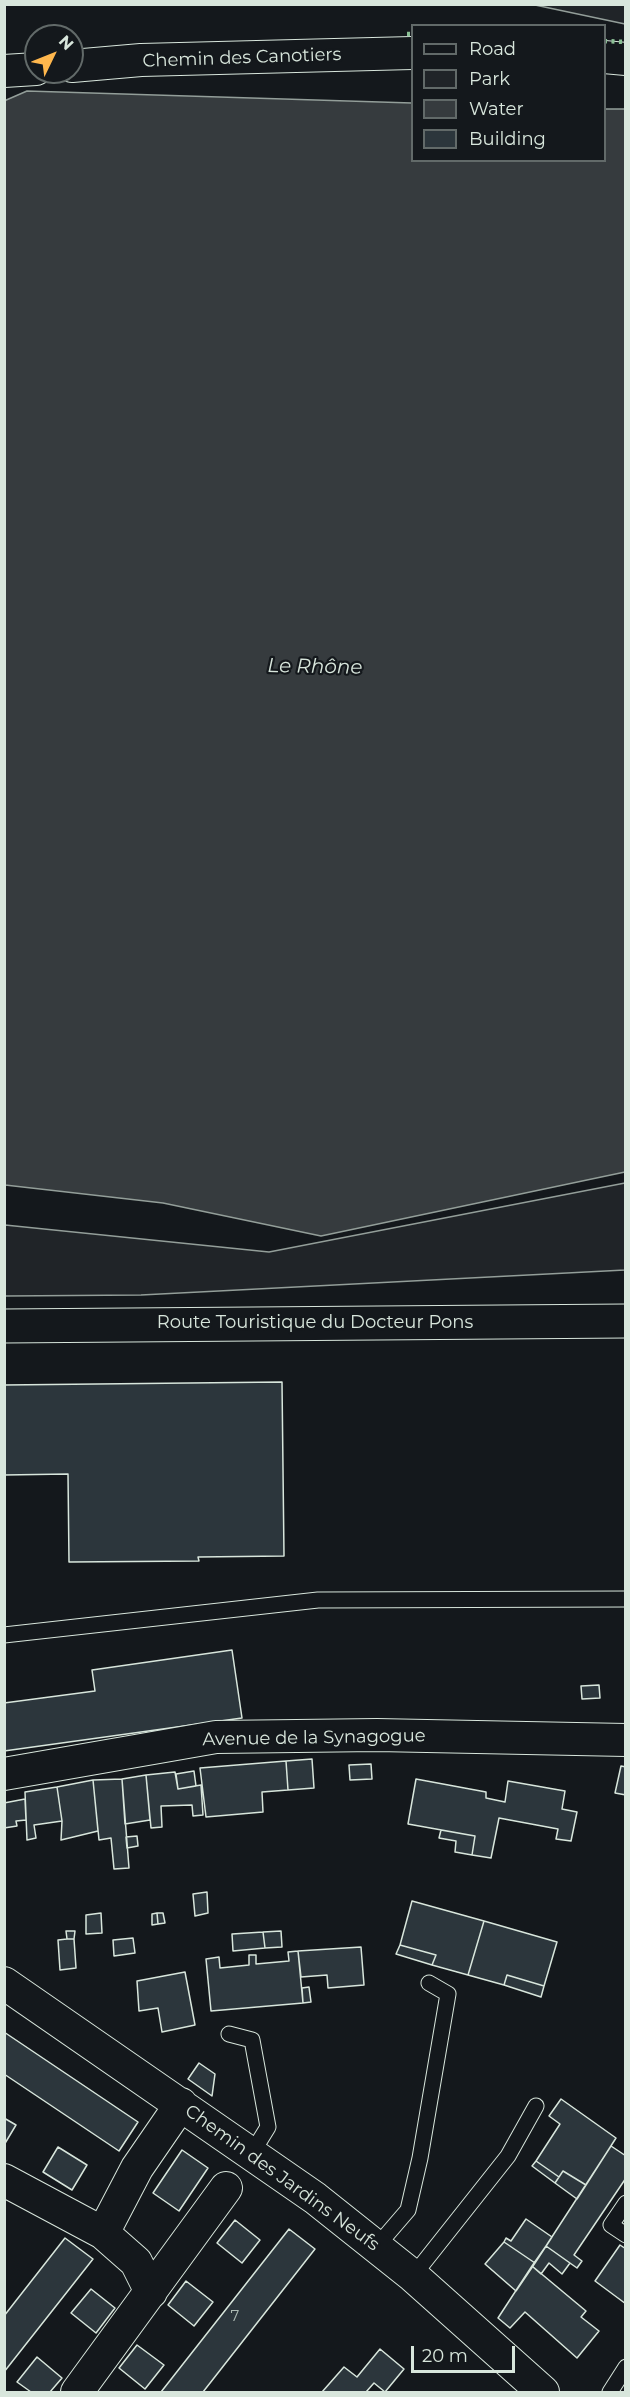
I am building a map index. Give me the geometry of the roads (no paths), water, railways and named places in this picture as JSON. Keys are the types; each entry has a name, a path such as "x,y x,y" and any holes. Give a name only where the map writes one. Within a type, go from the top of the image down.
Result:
{"highway":[{"name":"Route Touristique du Docteur Pons","path":"4,1326 626,1321"}],"street":[{"name":"Chemin des Canotiers","path":"84,65 141,60 411,53"},
{"path":"606,57 626,58"},
{"path":"4,72 24,70"},
{"name":"Avenue de la Synagogue","path":"4,1774 216,1737 377,1735 626,1740"},
{"name":"Chemin des Jardins Neufs","path":"4,1983 252,2153 377,2246 413,2276 533,2389"},
{"path":"103,2233 137,2168 181,2104"},
{"path":"4,2180 103,2233 136,2262 151,2292"},
{"path":"77,2392 226,2188"}],"lane":[{"path":"4,1635 318,1600 626,1599"},
{"path":"377,2246 408,2210 420,2158 448,1994 429,1983"},
{"path":"229,2034 252,2040 268,2127 252,2153"},
{"path":"413,2276 508,2156 536,2106"},
{"path":"626,2203 611,2225 626,2235"},
{"path":"609,2392 626,2367"}],"water":[{"name":"Le Rhône","path":"27,91 411,103 411,162 606,162 606,109 625,109 625,1172 321,1236 163,1203 5,1185 4,101"}]}
